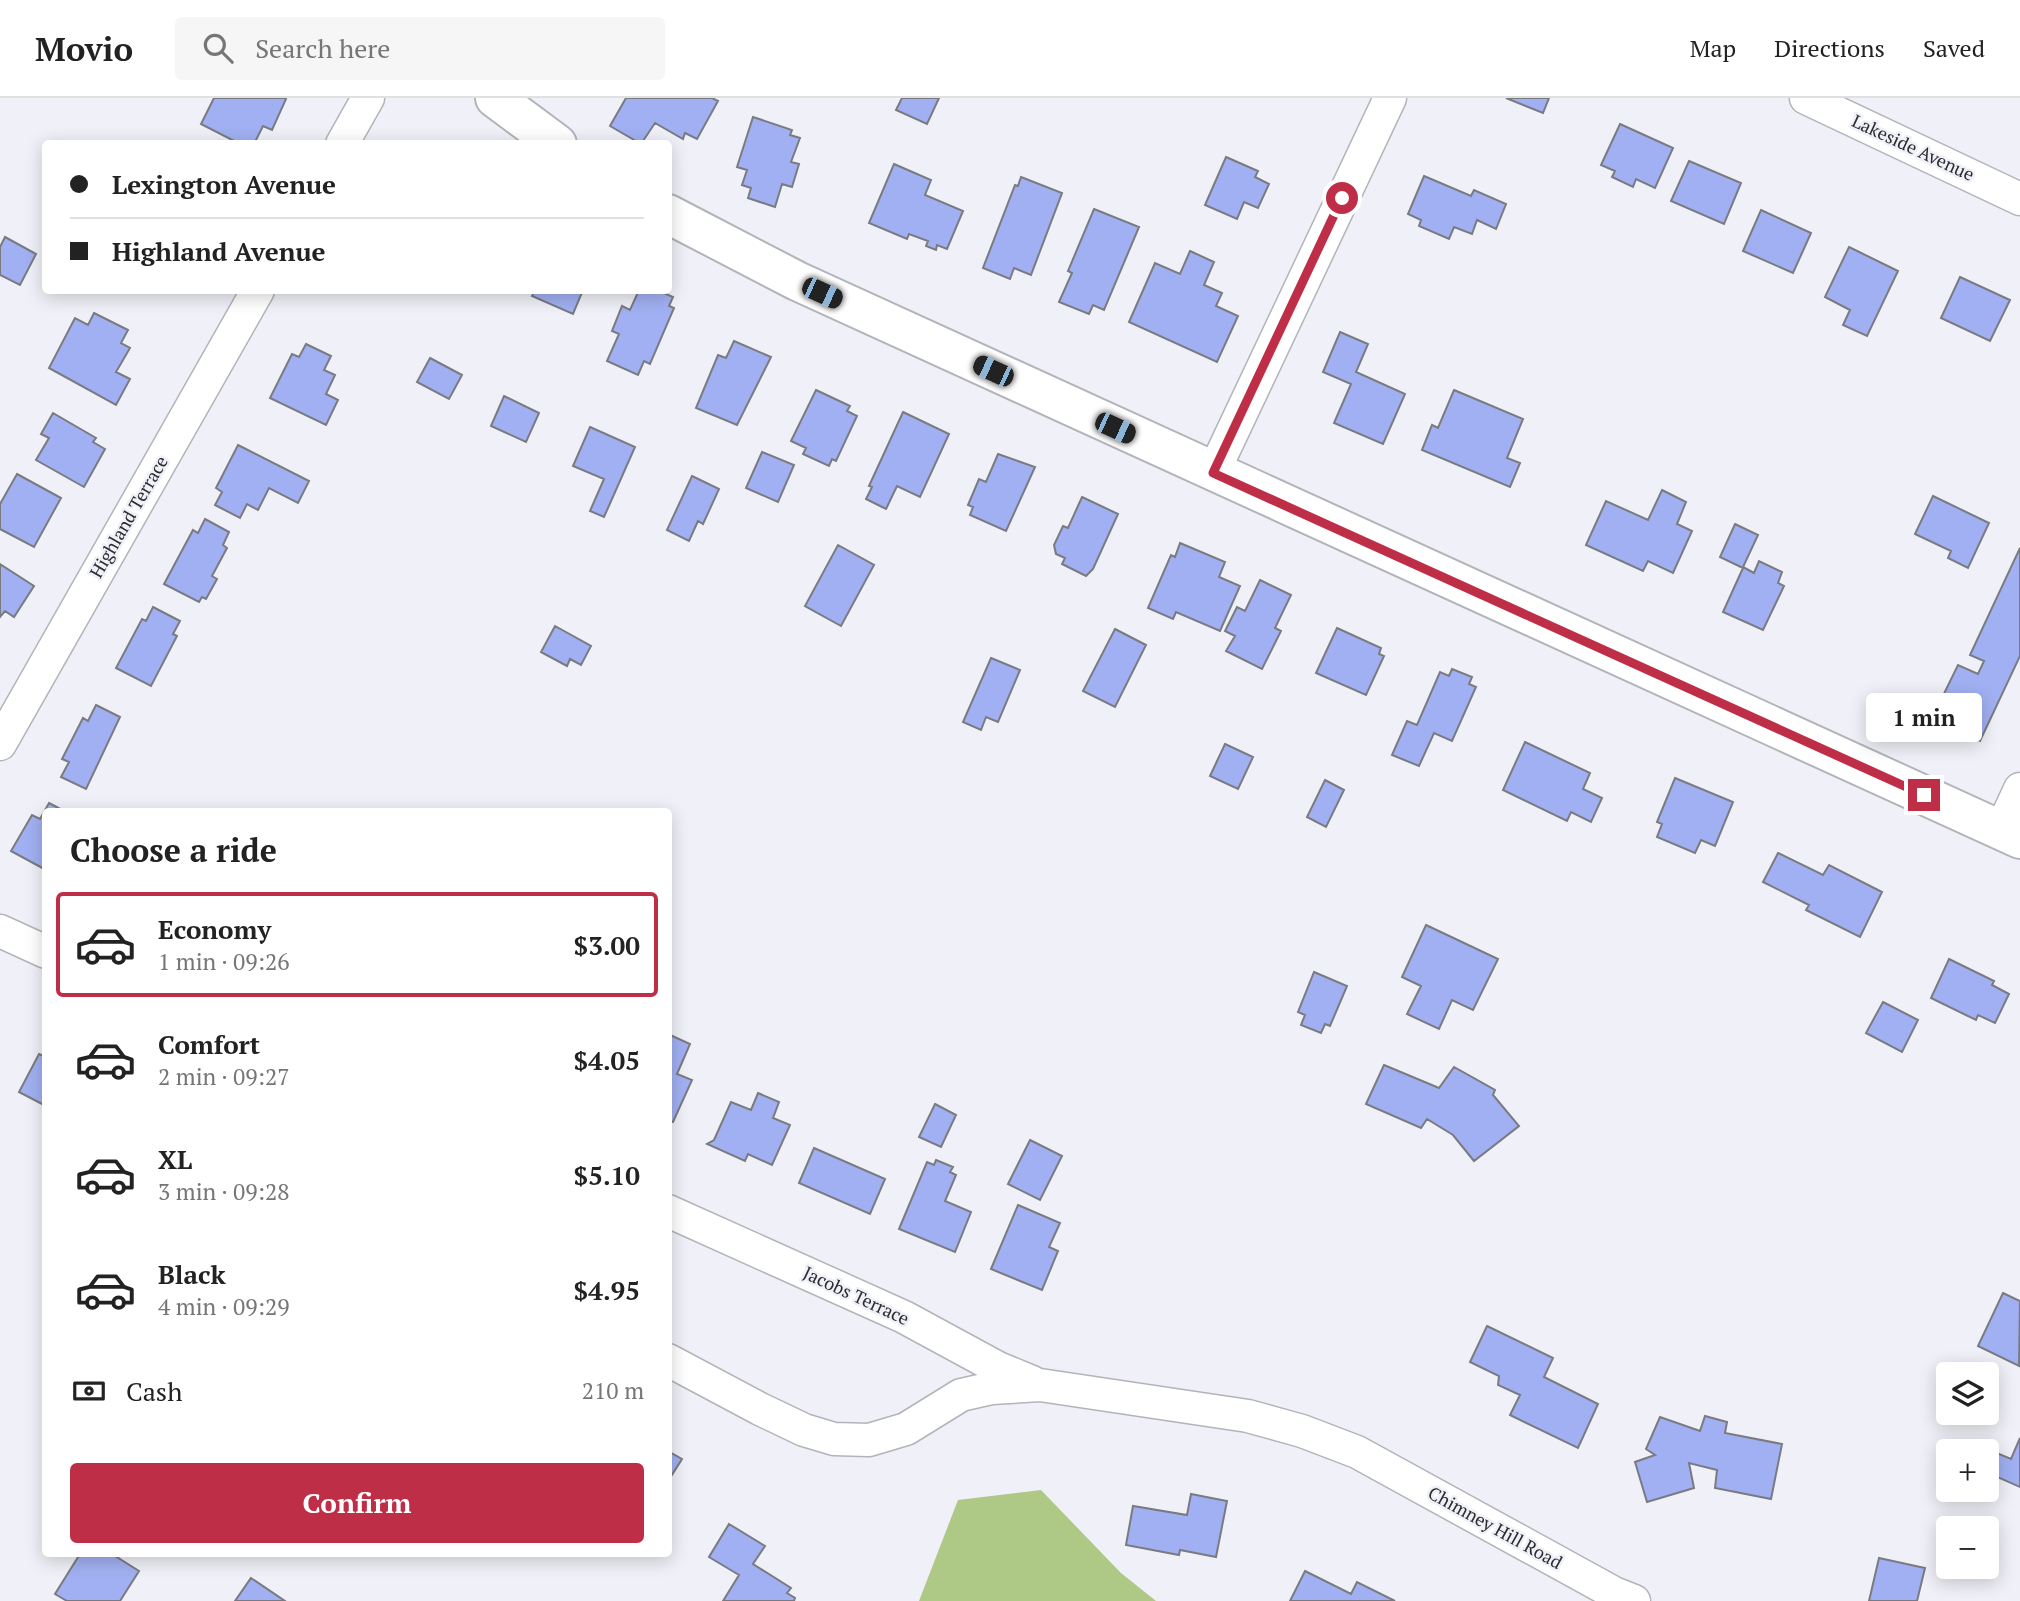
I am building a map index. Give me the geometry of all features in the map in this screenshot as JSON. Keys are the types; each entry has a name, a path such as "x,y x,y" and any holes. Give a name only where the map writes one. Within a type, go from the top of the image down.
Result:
{"street":[{"path":"344,140 368,98"},
{"path":"495,98 552,140"},
{"path":"1213,473 1390,98"},
{"name":"Lakeside Avenue","path":"1806,98 2020,199"},
{"path":"672,216 797,281 1213,473 2010,834 2020,789"},
{"name":"Highland Terrace","path":"0,744 256,294"},
{"path":"0,931 42,950"},
{"name":"Jacobs Terrace","path":"672,1213 904,1317 998,1368 1040,1385"},
{"name":"Jacobs Terrace","path":"672,1362 804,1430 834,1439 869,1440 906,1429 961,1395 992,1388 1040,1385 1248,1416 1303,1431 1357,1452"},
{"name":"Chimney Hill Road","path":"1357,1452 1634,1601"}],"green space":[{"path":"1041,1490 1121,1573 1156,1601 919,1601 958,1500"}],"building":[{"path":"214,98 286,99 272,130 263,126 256,140 232,140 201,124"},
{"path":"626,98 712,98 718,101 697,139 685,133 683,139 655,123 644,140 634,140 610,126"},
{"path":"902,98 939,98 927,124 896,110"},
{"path":"1506,98 1549,98 1543,113"},
{"path":"753,117 792,130 790,135 800,138 791,162 799,164 792,187 782,184 775,207 748,198 751,188 742,185 747,170 737,167"},
{"path":"1620,124 1673,148 1655,188 1636,179 1633,187 1612,177 1615,171 1601,165"},
{"path":"1226,157 1258,171 1255,177 1269,184 1258,208 1244,202 1237,219 1205,205"},
{"path":"1689,161 1741,183 1724,224 1671,201"},
{"path":"894,164 931,180 925,195 963,211 947,249 937,245 936,250 926,246 928,241 909,234 907,239 869,223"},
{"path":"1424,176 1471,196 1474,190 1506,204 1496,229 1477,220 1472,234 1454,227 1449,239 1419,226 1421,220 1408,214"},
{"path":"1021,177 1062,193 1031,275 1014,268 1010,279 983,268 1015,185 1018,186"},
{"path":"1094,209 1139,227 1104,310 1093,305 1089,314 1059,302 1072,273 1068,271"},
{"path":"1761,210 1811,233 1793,273 1743,251"},
{"path":"5,237 36,254 20,285 0,275 0,247"},
{"path":"1849,247 1898,271 1867,336 1843,325 1850,310 1825,297"},
{"path":"1190,251 1214,262 1204,285 1222,293 1216,306 1238,316 1217,362 1129,322 1155,263 1180,274"},
{"path":"1960,277 2010,300 1990,341 1941,318"},
{"path":"533,294 581,294 573,314 532,296"},
{"path":"637,294 666,294 673,297 669,306 674,308 650,364 644,361 638,375 607,361 619,334 612,331 622,306 630,310"},
{"path":"94,313 128,330 121,343 130,348 116,372 130,379 116,405 49,368 75,318 88,325"},
{"path":"1340,332 1368,344 1356,372 1405,394 1383,444 1334,423 1351,384 1323,372"},
{"path":"734,341 771,357 737,425 696,408 718,355 726,358"},
{"path":"306,344 331,356 324,370 335,375 326,394 338,400 326,425 270,398 292,354 299,357"},
{"path":"430,358 462,375 449,399 417,382"},
{"path":"816,390 850,406 847,411 857,416 836,461 832,459 829,466 803,454 806,448 791,441"},
{"path":"1454,390 1523,419 1507,458 1520,463 1510,487 1422,450 1432,425 1438,428"},
{"path":"504,396 539,413 526,442 491,426"},
{"path":"903,412 949,434 920,497 897,486 886,509 866,499 872,487 869,486"},
{"path":"53,413 96,438 93,442 105,449 84,487 36,460 49,438 41,434"},
{"path":"590,427 635,447 604,517 590,511 604,479 573,466"},
{"path":"238,445 309,481 298,503 269,488 258,510 247,504 240,518 215,505 222,492 216,488"},
{"path":"762,452 794,465 778,502 746,488"},
{"path":"998,454 1035,467 1006,531 970,515 973,507 968,505 979,479 986,482"},
{"path":"17,474 61,498 34,547 0,529 0,504"},
{"path":"692,476 719,489 703,524 698,521 689,541 667,530"},
{"path":"1662,490 1686,502 1677,524 1692,531 1673,573 1648,561 1643,571 1586,545 1606,501 1648,520"},
{"path":"1933,496 1989,523 1968,568 1948,558 1951,551 1915,534"},
{"path":"1082,497 1118,514 1093,569 1086,576 1062,564 1065,558 1056,554 1054,545 1063,526 1068,528"},
{"path":"205,519 229,532 223,545 227,548 212,576 217,579 206,599 202,597 199,602 164,584 193,530 198,533"},
{"path":"1735,524 1758,535 1743,567 1754,573 1759,561 1782,572 1778,583 1784,586 1763,630 1723,612 1743,568 1720,557"},
{"path":"1180,543 1225,562 1219,577 1240,586 1220,631 1176,612 1173,619 1148,608 1171,555 1175,557"},
{"path":"838,545 874,565 841,626 805,606"},
{"path":"2020,548 2020,656 1980,741 1939,721 1943,713 1936,710 1958,665 1978,674 1984,661 1970,655"},
{"path":"0,564 34,586 14,617 5,611 0,617"},
{"path":"1260,580 1291,595 1275,628 1281,631 1262,669 1226,651 1235,636 1225,631 1237,607 1245,611"},
{"path":"153,607 180,621 173,634 177,636 151,686 116,668 142,619 146,621"},
{"path":"555,626 591,646 581,665 570,659 567,666 541,652"},
{"path":"1337,628 1381,648 1379,654 1384,656 1366,695 1316,673"},
{"path":"1115,629 1146,645 1115,707 1083,691"},
{"path":"991,658 1020,670 998,722 986,717 981,730 963,722"},
{"path":"1452,669 1472,677 1469,684 1476,687 1452,741 1434,733 1419,766 1392,755 1407,721 1417,725 1440,672 1449,676"},
{"path":"96,705 120,717 86,789 61,777 69,762 62,759 83,718 88,721"},
{"path":"1525,742 1590,773 1583,789 1602,798 1591,822 1571,812 1567,821 1503,790"},
{"path":"1225,744 1253,757 1238,789 1210,776"},
{"path":"1675,778 1733,802 1715,846 1701,840 1695,853 1657,837 1662,824 1657,822"},
{"path":"1325,780 1344,790 1326,827 1307,817"},
{"path":"49,803 58,808 46,808"},
{"path":"32,815 40,819 42,815 42,868 11,851"},
{"path":"1778,853 1823,875 1829,865 1882,892 1860,937 1806,910 1809,905 1763,882"},
{"path":"1426,925 1498,959 1473,1010 1452,1000 1439,1029 1407,1014 1421,986 1402,977"},
{"path":"1949,959 1994,981 1992,985 2009,994 1995,1023 1978,1015 1976,1020 1931,998"},
{"path":"1314,972 1347,986 1330,1026 1325,1024 1321,1033 1301,1025 1305,1015 1298,1012"},
{"path":"1883,1002 1918,1020 1902,1052 1866,1033"},
{"path":"672,1036 690,1044 677,1074 692,1080 673,1122"},
{"path":"39,1054 42,1055 42,1104 19,1092"},
{"path":"1384,1065 1439,1088 1454,1067 1495,1090 1493,1095 1519,1126 1474,1161 1453,1135 1427,1119 1421,1128 1366,1104"},
{"path":"758,1093 779,1102 773,1118 790,1125 772,1165 748,1154 745,1161 707,1144 714,1140 731,1102 751,1110"},
{"path":"935,1104 956,1115 941,1147 919,1137"},
{"path":"1030,1140 1062,1156 1040,1200 1008,1184"},
{"path":"814,1148 885,1179 870,1214 799,1183"},
{"path":"936,1160 953,1167 950,1172 956,1175 945,1201 971,1212 955,1252 899,1229 927,1162 934,1165"},
{"path":"1018,1205 1060,1223 1049,1247 1058,1251 1042,1290 991,1269"},
{"path":"2003,1293 2020,1301 2019,1366 1978,1346"},
{"path":"1487,1326 1553,1358 1544,1377 1598,1404 1578,1448 1510,1415 1520,1395 1498,1385 1499,1376 1470,1362"},
{"path":"1705,1416 1727,1422 1725,1433 1782,1444 1771,1499 1715,1488 1717,1470 1689,1463 1694,1488 1647,1502 1635,1462 1655,1455 1646,1449 1660,1417 1700,1431"},
{"path":"2020,1438 2020,1487 1999,1478 1999,1454 2011,1459"},
{"path":"672,1453 682,1459 672,1475"},
{"path":"1191,1494 1227,1501 1216,1557 1180,1550 1179,1555 1126,1545 1133,1506 1187,1515"},
{"path":"729,1524 765,1546 753,1564 791,1588 787,1593 795,1598 794,1601 723,1601 739,1575 709,1557"},
{"path":"78,1557 117,1557 139,1571 120,1601 67,1601 55,1594"},
{"path":"1879,1558 1925,1568 1917,1601 1869,1601"},
{"path":"1305,1571 1351,1594 1357,1582 1395,1601 1290,1601"},
{"path":"251,1578 285,1601 235,1601"}],"route":[{"path":"1342,198 1213,473 1924,795"}]}
